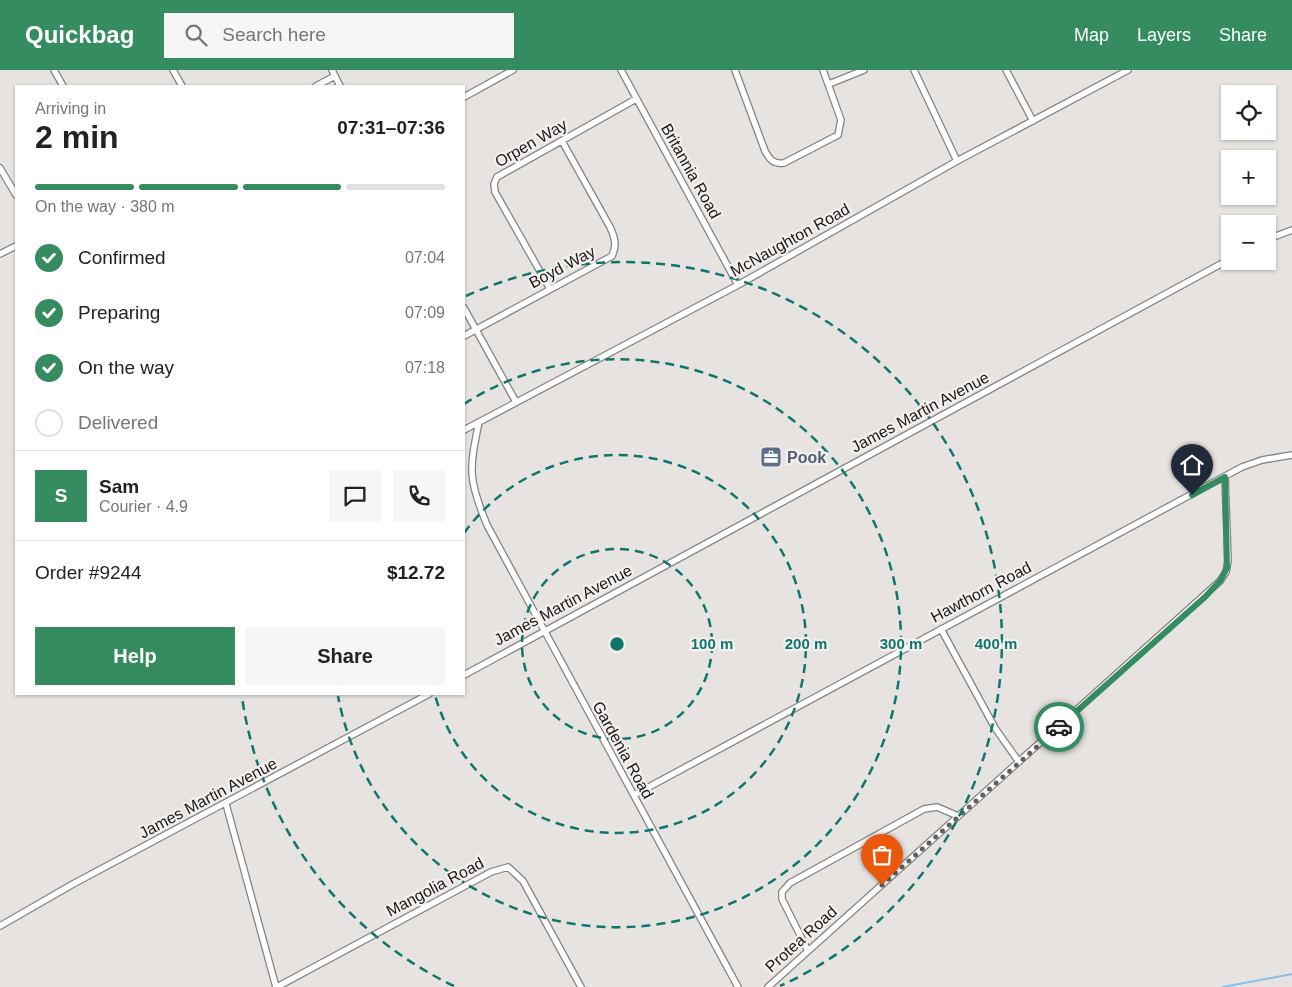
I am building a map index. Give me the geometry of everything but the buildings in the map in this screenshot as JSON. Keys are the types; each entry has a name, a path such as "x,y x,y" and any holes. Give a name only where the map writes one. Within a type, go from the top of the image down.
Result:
{"street":[{"path":"54,70 62,85"},
{"path":"173,70 181,85"},
{"path":"465,96 513,70"},
{"name":"Britannia Road","path":"621,70 738,285"},
{"path":"735,70 765,151 770,160 777,164 784,163 838,135 841,120 823,70"},
{"path":"829,84 864,70"},
{"path":"914,70 958,161"},
{"path":"1006,70 1033,120"},
{"name":"McNaughton Road","path":"465,429 738,285 958,161 1128,70"},
{"path":"317,85 333,73 339,85"},
{"name":"Orpen Way","path":"550,289 495,192 494,184 497,177 636,99"},
{"name":"Boyd Way","path":"465,336 612,256 615,248 615,239 610,227 562,141"},
{"path":"0,168 15,193"},
{"path":"1276,236 1292,230"},
{"path":"0,254 15,246"},
{"name":"James Martin Avenue","path":"465,674 1221,264"},
{"path":"465,310 516,402"},
{"name":"Gardenia Road","path":"479,422 472,454 471,479 474,494 487,525 738,987"},
{"name":"Hawthorn Road","path":"634,795 1252,462 1292,455"},
{"name":"Protea Road","path":"768,987 1220,581 1226,572 1228,561 1225,477"},
{"path":"942,629 995,728 1018,762"},
{"name":"James Martin Avenue","path":"0,926 73,884 427,695"},
{"path":"226,804 276,987"},
{"path":"808,951 784,905 782,892 790,883 924,809 937,807 958,816"},
{"name":"Mangolia Road","path":"276,987 503,868 513,870 523,881 580,985"},
{"path":"572,987 580,985"}],"waterway":[{"path":"1223,987 1292,974"}],"way so far":[{"path":"882,885 1059,727"}],"place":[{"name":"Pook","path":"771,457"}],"route":[{"path":"1059,727 1205,597 1226,572 1228,552 1225,477 1192,495"}]}
